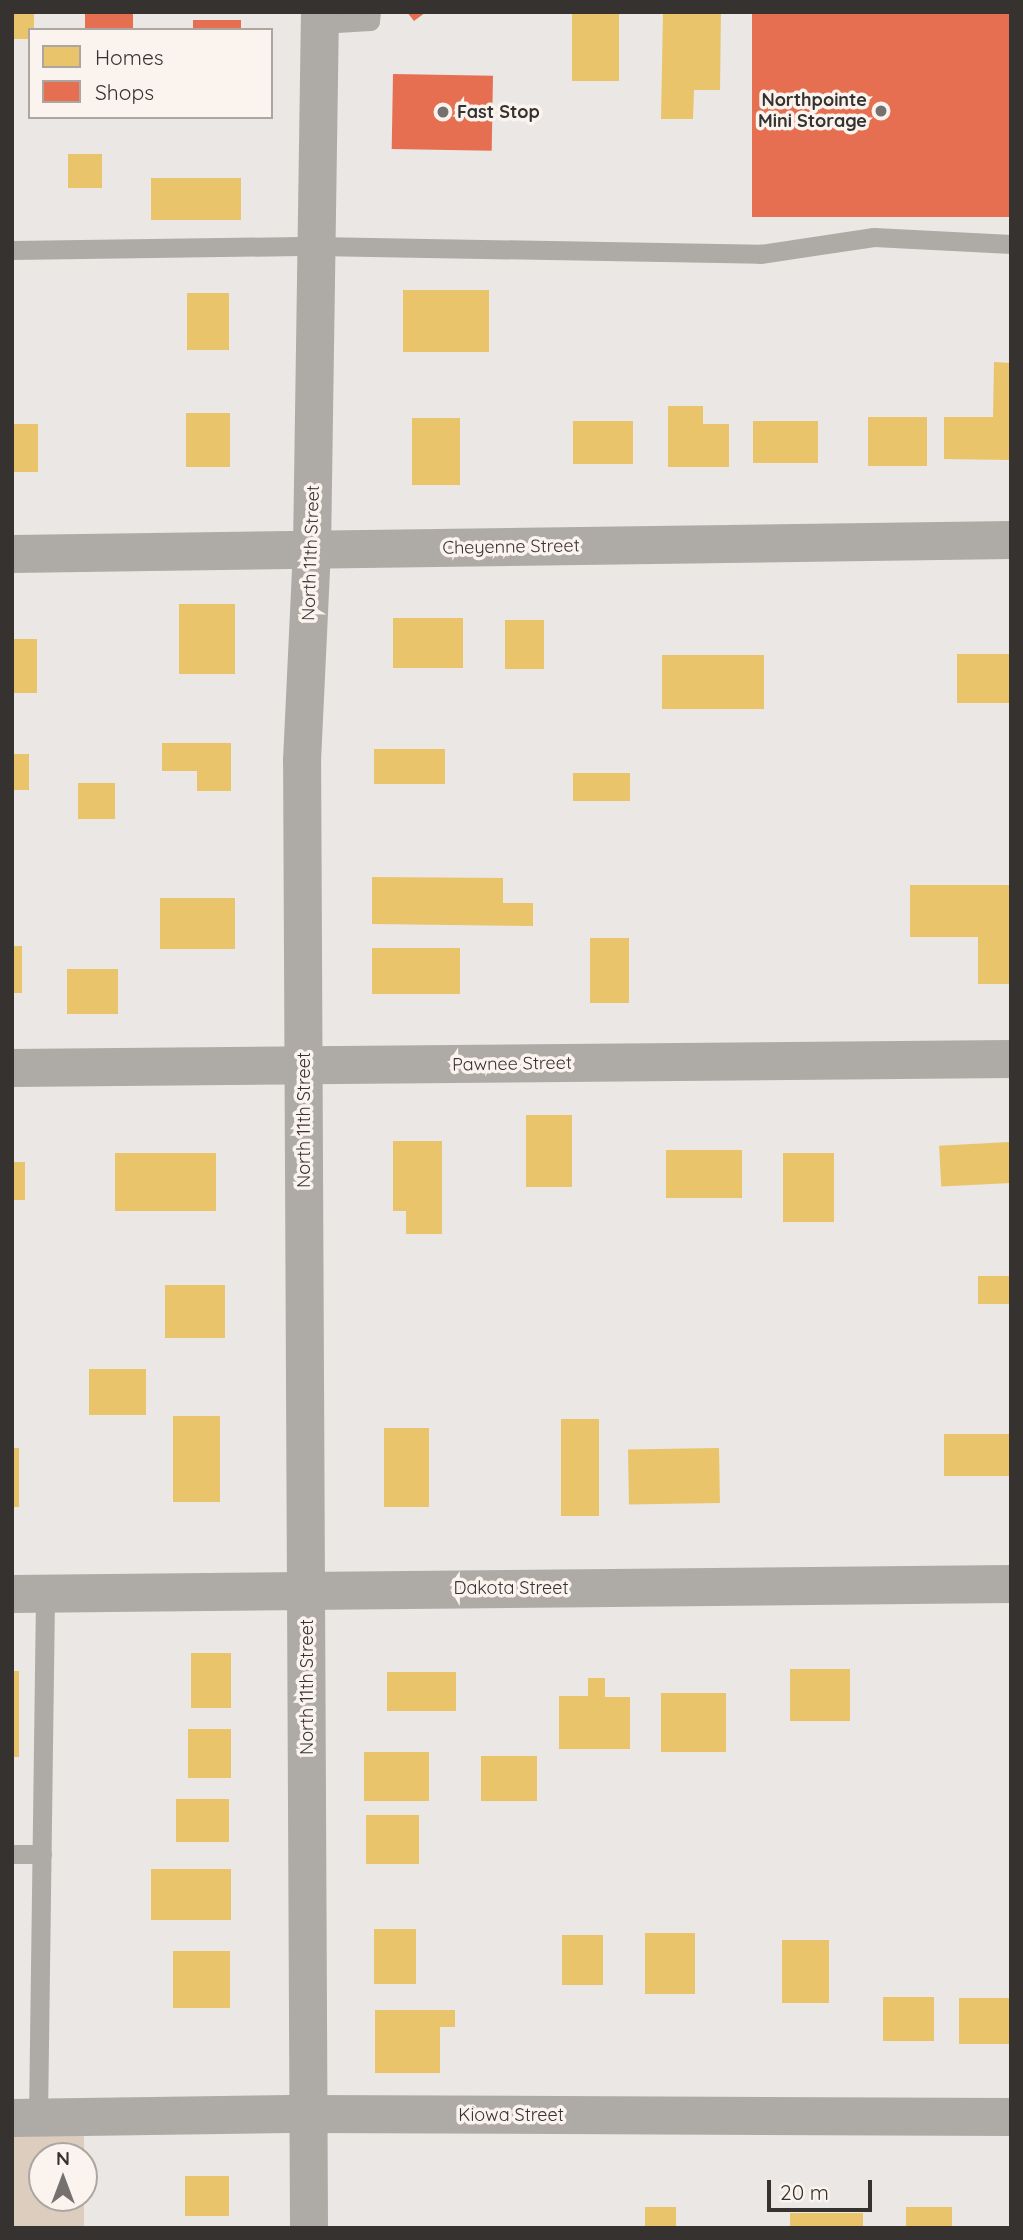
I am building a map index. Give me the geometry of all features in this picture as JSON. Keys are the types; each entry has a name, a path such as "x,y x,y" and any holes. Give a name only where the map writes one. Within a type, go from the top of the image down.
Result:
{"street":[{"name":"North 11th Street","path":"309,2228 302,761 312,550 320,18"},
{"name":"Cheyenne Street","path":"12,555 1011,540"},
{"name":"Pawnee Street","path":"12,1068 1011,1059"},
{"name":"Dakota Street","path":"29,1594 1011,1584"},
{"name":"Kiowa Street","path":"25,2118 308,2114 1011,2117"}],"lane":[{"path":"320,18 370,21 371,12"},
{"path":"12,250 317,246 760,254 874,237 1011,244"},
{"path":"25,2118 42,1854 29,1594"},
{"path":"12,1854 42,1854"}],"shaded area":[{"path":"12,2118 84,2118 84,2142 28,2142 28,2212 84,2212 84,2228 12,2228"}],"building: Homes":[{"path":"12,12 34,12 34,28 28,28 28,39 12,39"},
{"path":"572,12 619,12 619,81 572,81"},
{"path":"663,12 721,12 720,90 694,90 693,119 661,119"},
{"path":"68,154 102,154 102,188 68,188"},
{"path":"151,178 241,178 241,220 151,220"},
{"path":"403,290 489,290 489,352 403,352"},
{"path":"187,293 229,293 229,350 187,350"},
{"path":"994,362 1011,363 1011,460 944,459 944,417 993,417"},
{"path":"668,406 703,406 703,424 729,424 729,467 668,467"},
{"path":"186,413 230,413 230,467 186,467"},
{"path":"868,417 927,417 927,466 868,466"},
{"path":"412,418 460,418 460,485 412,485"},
{"path":"573,421 633,421 633,464 573,464"},
{"path":"753,421 818,421 818,463 753,463"},
{"path":"12,424 38,424 38,472 12,472"},
{"path":"179,604 235,604 235,674 179,674"},
{"path":"393,618 463,618 463,668 393,668"},
{"path":"505,620 544,620 544,669 505,669"},
{"path":"12,639 37,639 37,693 12,693"},
{"path":"957,654 1011,654 1011,703 957,703"},
{"path":"662,655 764,655 764,709 662,709"},
{"path":"162,743 231,743 231,791 197,791 197,771 162,771"},
{"path":"374,749 445,749 445,784 374,784"},
{"path":"12,754 29,754 29,790 12,790"},
{"path":"573,773 630,773 630,801 573,801"},
{"path":"78,783 115,783 115,819 78,819"},
{"path":"372,877 503,878 503,903 533,903 533,926 372,924"},
{"path":"910,885 1011,885 1011,984 978,984 978,937 910,937"},
{"path":"160,898 235,898 235,949 160,949"},
{"path":"590,938 629,938 629,1003 590,1003"},
{"path":"12,946 22,946 22,993 12,993"},
{"path":"372,948 460,948 460,994 372,994"},
{"path":"67,969 118,969 118,1014 67,1014"},
{"path":"526,1115 572,1115 572,1187 526,1187"},
{"path":"393,1141 442,1141 442,1234 406,1234 406,1211 393,1211"},
{"path":"1009,1142 1011,1183 941,1187 939,1146"},
{"path":"666,1150 742,1150 742,1198 666,1198"},
{"path":"115,1153 216,1153 216,1211 115,1211"},
{"path":"783,1153 834,1153 834,1222 783,1222"},
{"path":"12,1162 25,1162 25,1200 12,1200"},
{"path":"978,1276 1011,1276 1011,1304 978,1304"},
{"path":"165,1285 225,1285 225,1338 165,1338"},
{"path":"89,1369 146,1369 146,1415 89,1415"},
{"path":"173,1416 220,1416 220,1502 173,1502"},
{"path":"561,1419 599,1419 599,1516 561,1516"},
{"path":"384,1428 429,1428 429,1507 384,1507"},
{"path":"944,1434 1011,1434 1011,1476 944,1476"},
{"path":"12,1448 19,1448 19,1507 12,1507"},
{"path":"719,1448 720,1503 629,1505 628,1450"},
{"path":"191,1653 231,1653 231,1708 191,1708"},
{"path":"790,1669 850,1669 850,1721 790,1721"},
{"path":"12,1671 19,1671 19,1757 12,1757"},
{"path":"387,1672 456,1672 456,1711 387,1711"},
{"path":"588,1678 605,1678 605,1697 630,1697 630,1749 559,1749 559,1696 588,1696"},
{"path":"661,1693 726,1693 726,1752 661,1752"},
{"path":"188,1729 231,1729 231,1778 188,1778"},
{"path":"364,1752 429,1752 429,1801 364,1801"},
{"path":"481,1756 537,1756 537,1801 481,1801"},
{"path":"176,1799 229,1799 229,1842 176,1842"},
{"path":"366,1815 419,1815 419,1864 366,1864"},
{"path":"151,1869 231,1869 231,1920 151,1920"},
{"path":"374,1929 416,1929 416,1984 374,1984"},
{"path":"645,1933 695,1933 695,1994 645,1994"},
{"path":"562,1935 603,1935 603,1985 562,1985"},
{"path":"782,1940 829,1940 829,2003 782,2003"},
{"path":"173,1951 230,1951 230,2008 173,2008"},
{"path":"883,1997 934,1997 934,2041 883,2041"},
{"path":"959,1998 1011,1998 1011,2044 959,2044"},
{"path":"375,2010 455,2010 455,2027 440,2027 440,2073 375,2073"},
{"path":"185,2176 229,2176 229,2216 185,2216"},
{"path":"645,2207 676,2207 676,2228 645,2228"},
{"path":"906,2207 952,2207 952,2228 906,2228"},
{"path":"790,2213 863,2213 863,2228 790,2228"}],"building: Shops":[{"path":"85,12 133,12 133,28 85,28"},
{"path":"407,12 426,12 414,21"},
{"name":"Northpointe Mini Storage","path":"752,12 1011,12 1011,217 752,217"},
{"path":"193,20 241,20 241,28 193,28"},
{"name":"Fast Stop","path":"393,74 493,76 492,151 392,149"}],"place":[{"name":"Northpointe Mini Storage","path":"881,111"},
{"name":"Fast Stop","path":"443,112"}]}
